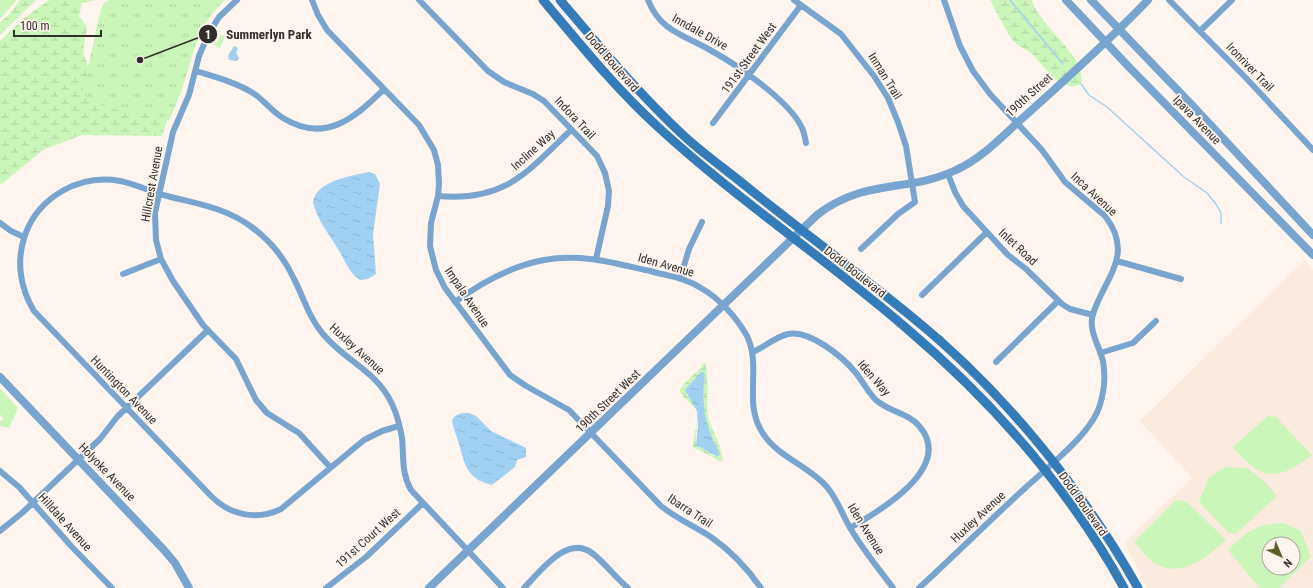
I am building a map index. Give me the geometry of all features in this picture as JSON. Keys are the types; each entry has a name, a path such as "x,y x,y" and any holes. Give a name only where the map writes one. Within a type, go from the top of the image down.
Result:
{"main road":[{"name":"Dodd Boulevard","path":"543,0 607,76 659,128 793,239 879,306 935,353 1001,419 1044,470 1084,525 1124,588"},
{"name":"Dodd Boulevard","path":"560,0 637,90 684,136 913,318 970,369 1005,406 1053,462 1094,518 1138,588"}],"street":[{"name":"Hillcrest Avenue","path":"237,0 219,17 208,35 199,56 189,95 172,137 159,194 155,226 161,259 188,305 208,330 236,358 252,394 264,410 299,433 330,467"},
{"name":"Impala Avenue","path":"312,0 318,15 327,30 419,125 430,141 438,164 438,196 431,223 430,251 440,279 455,302 510,374 526,386 569,410 591,433"},
{"name":"Indora Trail","path":"420,0 488,71 504,82 544,101 599,160 607,180 608,206 596,258"},
{"name":"Inndale Drive","path":"648,0 654,12 667,28 713,52 774,95 802,126 806,143"},
{"name":"Inman Trail","path":"794,0 841,34 874,76 888,98 898,122 906,146 911,182"},
{"name":"Inca Avenue","path":"944,0 960,46 973,72 990,94 1042,150 1065,182 1099,210 1111,223 1117,239 1117,261 1093,315 1092,330 1100,353 1104,373 1104,384 1099,407 1088,428 1053,462"},
{"name":"Ipava Avenue","path":"1066,0 1105,43 1313,255"},
{"name":"Ipava Avenue","path":"1091,0 1191,104 1313,236"},
{"name":"190th Street","path":"802,230 824,210 849,196 871,189 948,174 977,158 1105,43 1148,0"},
{"name":"Ironriver Trail","path":"1169,0 1313,150"},
{"path":"1200,31 1232,0"},
{"name":"191st Street West","path":"713,123 801,5"},
{"path":"196,71 221,78 242,87 260,98 283,118 308,127 326,127 346,122 358,114 384,89"},
{"name":"Incline Way","path":"438,196 471,197 489,193 506,186 523,176 571,130"},
{"name":"Inlet Road","path":"948,174 959,199 1008,255 1026,269 1058,301 1070,309 1093,315"},
{"name":"Huntington Avenue","path":"159,194 114,180 95,180 78,184 61,192 44,204 32,219 24,237 20,254 20,272 24,291 31,307 42,321 216,502 227,509 241,514 265,515 281,509 369,436 399,426"},
{"path":"861,249 898,214 915,202 911,182"},
{"name":"Huxley Avenue","path":"159,194 200,203 227,212 244,222 266,239 290,270 308,312 317,327 333,346 366,370 378,382 391,403 399,426 404,476 411,490 422,504 503,588"},
{"path":"680,279 689,249 702,222"},
{"path":"0,223 11,231 24,237"},
{"name":"190th Street West","path":"429,588 802,230"},
{"path":"922,295 987,232"},
{"name":"Iden Avenue","path":"455,302 483,282 528,264 563,258 596,258 680,279 702,288 723,306 742,328 753,352 754,369 752,399 759,428 777,449 804,467 826,486 836,500 850,528 893,588"},
{"path":"123,274 161,259"},
{"path":"1117,261 1181,279"},
{"path":"996,362 1058,301"},
{"path":"1100,353 1133,343 1156,321"},
{"path":"0,531 33,503 100,439 126,409 208,330"},
{"name":"Iden Way","path":"753,352 786,335 799,333 812,337 848,365 881,403 892,411 912,420 923,432 927,441 927,456 919,474 881,510 850,528"},
{"name":"Holyoke Avenue","path":"0,377 164,550 175,563 189,588"},
{"name":"Ibarra Trail","path":"591,433 661,506 727,549 749,571 761,588"},
{"name":"Huxley Avenue","path":"919,588 1053,462"},
{"name":"Hilldale Avenue","path":"0,471 13,481 72,547 112,588"},
{"name":"191st Court West","path":"326,588 366,557 422,504"},
{"path":"524,588 561,553 577,548 592,553 628,588"}],"shaded area":[{"path":"1304,260 1313,270 1313,588 1147,588 1125,543 1192,478 1140,421"}],"green space":[{"path":"0,0 17,0 0,19"},
{"path":"20,0 36,0 0,35 0,22 9,15"},
{"path":"49,0 96,0 82,3 79,16 87,27 83,52 92,79 171,108 162,136 82,135 43,150 0,184 0,41 23,19"},
{"path":"110,0 225,0 215,10 202,30 169,121 154,113 137,114 106,107 84,96 83,90 100,12 105,2"},
{"path":"990,0 1032,0 1036,10 1077,63 1081,73 1081,84 1067,86 1060,82 1032,54 1015,43"},
{"path":"220,35 225,36 220,48 213,45 218,41"},
{"path":"704,362 707,372 708,415 722,453 722,462 693,447 697,417 695,408 681,394 680,391 684,384 702,366"},
{"path":"0,388 18,408 9,428 0,426 0,421 4,420 0,414"},
{"path":"1268,416 1276,417 1312,455 1288,470 1279,473 1270,474 1252,466 1233,447"},
{"path":"1226,467 1248,468 1265,482 1277,496 1237,533 1229,533 1199,502 1209,477"},
{"path":"1176,500 1187,502 1226,540 1210,554 1192,565 1172,569 1162,567 1152,561 1134,542"},
{"path":"1284,523 1301,531 1311,557 1301,567 1301,536 1261,536 1261,576 1291,576 1279,588 1260,588 1228,550 1247,533 1266,525"}],"water":[{"path":"234,46 238,48 236,53 239,58 237,61 229,60 228,56"},
{"path":"369,172 375,174 380,184 373,234 376,274 368,279 360,280 350,270 324,227 317,215 313,202 321,189 328,184 345,177"},
{"path":"702,371 705,374 705,415 711,434 720,453 718,457 696,445 698,426 697,411 685,390"},
{"path":"469,413 476,416 491,431 526,448 526,457 517,460 515,467 492,485 477,479 472,475 463,457 452,420 457,415"}],"waterway":[{"path":"1010,0 1063,64"},
{"path":"1081,84 1089,95 1107,107 1184,177 1207,193 1221,213 1221,223"}],"place":[{"name":"Summerlyn Park","path":"140,60"}]}
